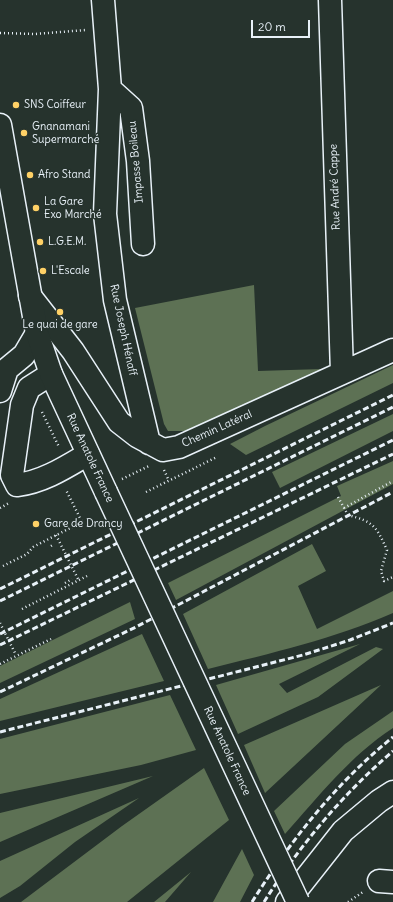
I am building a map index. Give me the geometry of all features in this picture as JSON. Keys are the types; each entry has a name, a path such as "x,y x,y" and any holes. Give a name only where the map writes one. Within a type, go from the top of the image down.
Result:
{"street":[{"name":"Rue Joseph Hénaff","path":"103,0 110,89 105,214 115,300 149,443"},
{"name":"Rue André Cappe","path":"330,0 342,373"},
{"name":"Impasse Boileau","path":"110,89 132,108 138,161 143,244"},
{"name":"Rue Anatole France","path":"0,125 37,333 51,374 88,454 113,486 298,902"},
{"name":"Chemin Latéral","path":"30,296 73,351 119,422 149,443 163,450 179,446 393,350"},
{"path":"0,391 7,369 24,355 37,333"},
{"path":"51,374 29,388 22,405 12,475 17,485 33,483 88,454"},
{"path":"287,902 343,832 379,801 393,792"}],"path":[{"path":"0,33 35,34 106,29"},
{"path":"73,327 101,324"},
{"path":"42,410 60,450"},
{"path":"146,492 217,457"},
{"path":"113,486 141,470"},
{"path":"164,471 169,481"},
{"path":"344,508 393,481"},
{"path":"4,566 27,554 33,547 82,522 64,486"},
{"path":"338,497 348,515 363,519 375,526 388,550 381,571 384,581 393,577"},
{"path":"56,535 79,581"},
{"path":"22,609 68,587 87,576"},
{"path":"65,583 72,579"},
{"path":"0,623 16,655"},
{"path":"0,664 51,639"}],"green space":[{"path":"254,285 258,371 322,369 313,378 186,431 168,431 164,424 135,308"},
{"path":"393,365 393,383 246,455 230,444 265,426"},
{"path":"393,414 393,431 280,488 272,472"},
{"path":"393,461 393,484 176,600 168,583 341,496 337,486"},
{"path":"312,544 326,571 298,586 317,629 393,591 393,613 325,638 208,669 183,614"},
{"path":"130,602 135,619 0,683 0,666"},
{"path":"142,634 164,681 0,721 0,699"},
{"path":"360,644 279,684 287,693 376,647 383,649 318,697 238,734 216,685"},
{"path":"381,685 265,793 244,745"},
{"path":"170,695 196,750 141,765 0,794 0,739"},
{"path":"393,711 393,728 349,764 285,834 274,811 345,744"},
{"path":"204,768 229,820 127,902 21,902 122,826"},
{"path":"153,776 0,842 0,813"},
{"path":"139,798 75,842 20,886 0,898 0,861"},
{"path":"242,849 254,875 240,902 213,902"},
{"path":"191,872 165,902 154,902"}],"railway":[{"path":"0,589 393,395"},
{"path":"0,601 393,407"},
{"path":"0,634 393,440"},
{"path":"0,645 393,454"},
{"path":"0,692 136,627 393,492"},
{"path":"0,732 303,655 350,640 393,623"},
{"path":"252,902 282,857 316,814 352,773 393,737"},
{"path":"264,902 307,841 339,803 393,751"}],"place":[{"name":"SNS Coiffeur","path":"16,105"},
{"name":"Gnanamani Supermarché","path":"24,133"},
{"name":"Afro Stand","path":"30,175"},
{"name":"La Gare Exo Marché","path":"36,208"},
{"name":"L.G.E.M.","path":"40,242"},
{"name":"L'Escale","path":"43,271"},
{"name":"Le quai de gare","path":"60,312"},
{"name":"Gare de Drancy","path":"36,524"}]}
